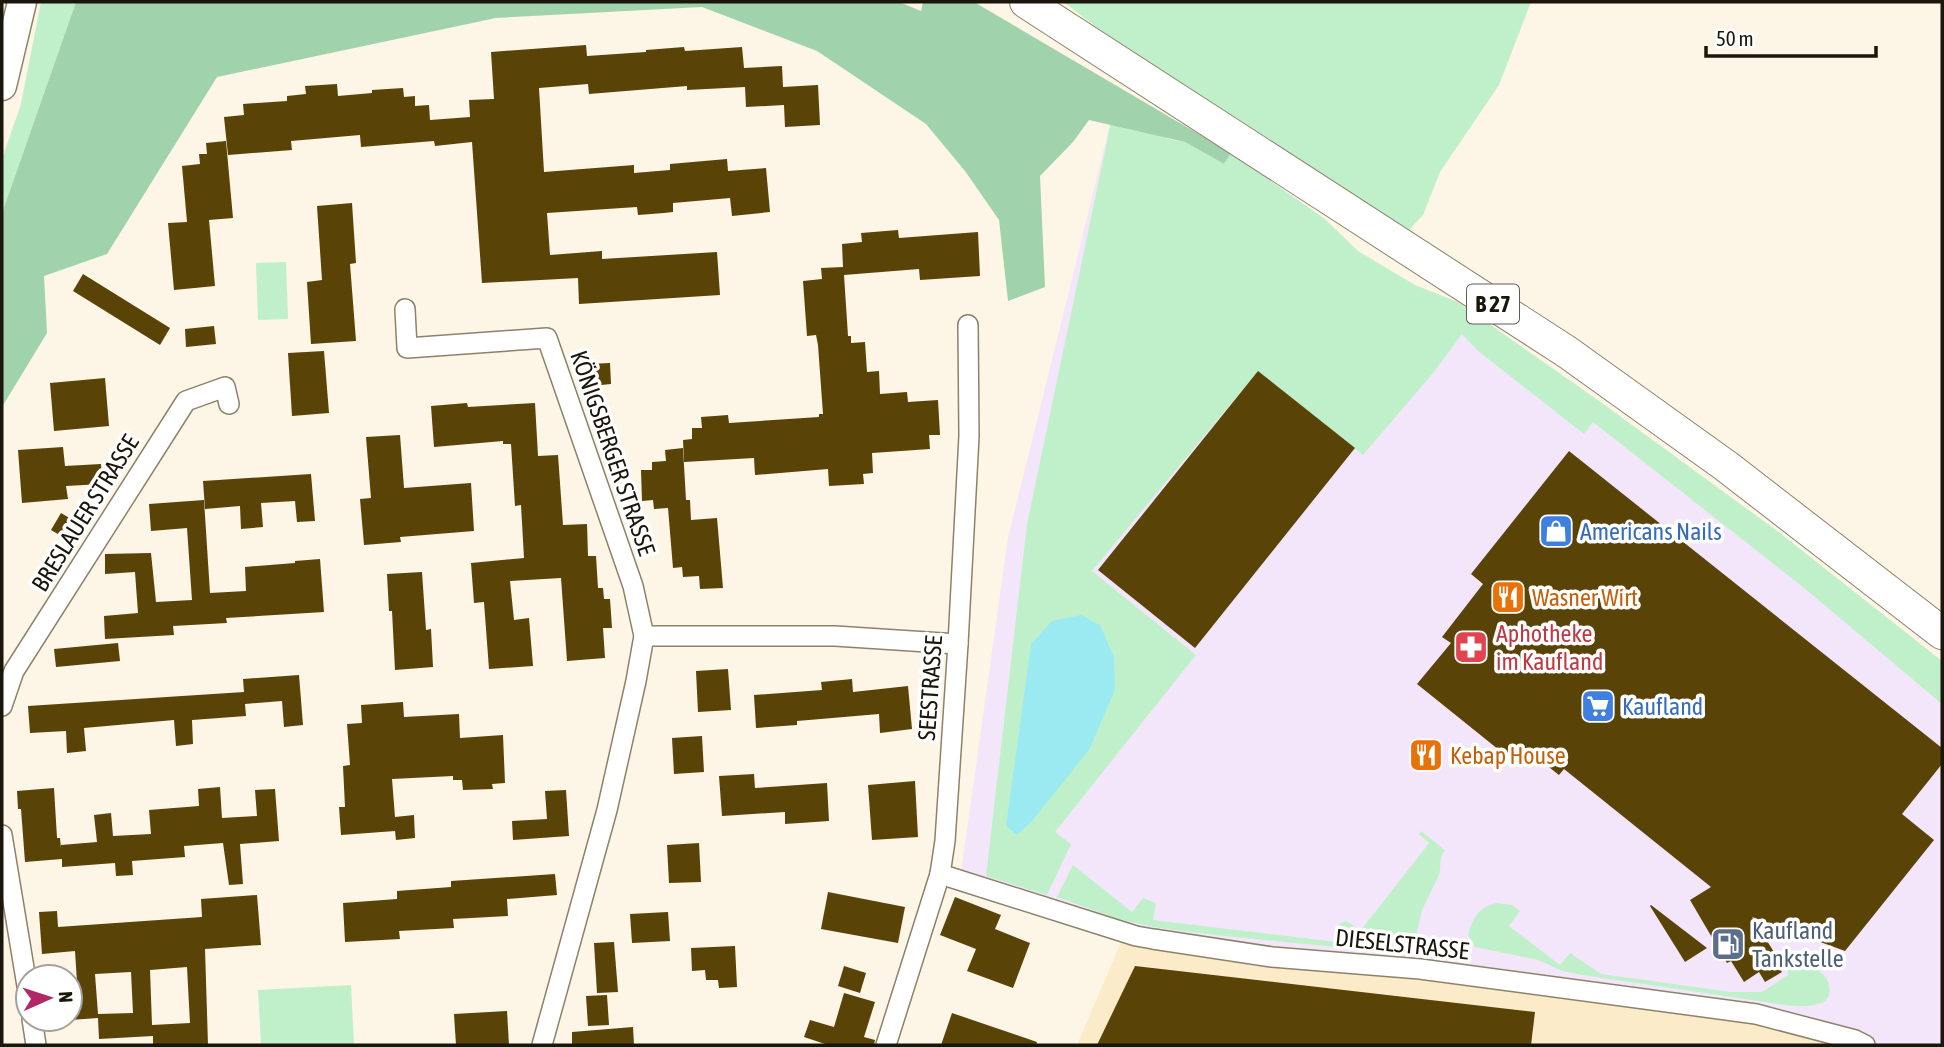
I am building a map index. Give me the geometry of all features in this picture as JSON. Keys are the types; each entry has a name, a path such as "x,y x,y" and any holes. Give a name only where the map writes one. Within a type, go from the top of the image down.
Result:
{"main road":[{"name":"B 27","path":"1026,2 1567,352 1726,466 1942,633"}],"street":[{"path":"2,86 22,2"},
{"name":"KÖNIGSBERGER STRASSE","path":"405,309 407,348 547,338 633,586 644,636 607,810 542,1045"},
{"name":"SEESTRASSE","path":"886,1045 940,874 946,828 969,436 968,325"},
{"name":"BRESLAUER STRASSE","path":"2,706 14,671 186,401 225,387 229,404"},
{"path":"644,636 835,636 958,644"},
{"path":"2,835 23,963"},
{"name":"DIESELSTRASSE","path":"940,874 1136,936 1272,957 1420,969 1756,1014 1865,1045"}],"shaded area":[{"path":"1115,104 1439,307 1478,327 1942,695 1942,1045 1866,1045 1159,942 960,879 1008,538"},
{"path":"1124,936 1804,1024 1866,1045 1077,1045"}],"green space":[{"path":"41,2 76,2 2,213 2,159 21,104"},
{"path":"76,2 899,2 921,11 923,2 974,2 1231,153 1224,164 1185,142 1089,120 1073,142 1040,176 1045,287 1008,301 999,220 965,171 926,124 817,51 702,7 496,18 217,77 107,254 44,276 47,333 2,407 2,213"},
{"path":"1064,2 1531,2 1499,85 1440,172 1423,215 1409,230 1110,38"},
{"path":"1121,109 1167,139 1185,142 1224,164 1231,153 1325,219 1358,251 1415,285 1458,302 1602,403 1776,530 1942,661 1942,704 1804,588 1593,422 1584,434 1478,351 1462,334 1434,372 1363,455 1258,371 1092,571 1196,655 1055,832 1071,844 1047,895 986,876 1027,524 1111,122"},
{"path":"286,262 288,319 258,320 256,263"},
{"path":"1421,831 1445,850 1439,875 1422,910 1415,940 1411,946 1397,953 1153,927 1118,919 1057,897 1073,865 1132,912 1143,898 1156,903 1153,920 1336,942 1339,924 1346,921 1361,930 1429,843 1419,834"},
{"path":"1497,903 1512,905 1520,911 1509,926 1560,965 1570,953 1601,974 1731,992 1762,992 1788,975 1786,963 1799,964 1812,967 1823,974 1829,986 1829,994 1823,1002 1813,1005 1786,1005 1582,975 1562,971 1538,960 1475,947 1468,935 1474,918 1485,907"},
{"path":"351,985 354,1045 261,1045 258,990"}],"water":[{"path":"1081,615 1100,625 1114,657 1115,690 1089,750 1032,821 1017,835 1006,826 1031,644 1052,621"}],"building":[{"path":"586,45 587,56 684,47 685,51 742,47 744,68 782,66 783,87 818,85 820,125 785,127 784,105 746,107 745,87 687,90 687,86 589,94 588,84 539,88 544,172 634,165 634,173 670,170 670,164 727,159 728,171 766,168 770,212 732,216 730,198 673,203 673,212 664,213 638,215 637,207 547,213 550,255 602,251 602,259 717,252 720,295 579,304 578,278 482,283 472,142 435,146 434,141 361,147 360,135 291,141 292,150 228,155 224,117 244,115 243,104 287,101 287,96 306,94 305,86 337,84 338,96 403,88 404,97 415,96 415,106 429,105 430,120 470,117 469,100 494,99 491,52"},
{"path":"226,141 233,218 209,220 215,286 174,290 168,223 187,222 182,166 200,164 199,154 207,154 206,143"},
{"path":"352,203 356,263 350,264 356,341 311,344 307,282 322,280 317,206"},
{"path":"898,230 899,238 978,232 980,276 920,280 919,269 844,275 848,336 851,336 851,343 865,342 867,372 879,371 880,394 907,392 908,402 938,400 940,435 929,435 930,449 872,453 873,473 863,474 864,484 829,486 828,469 755,475 754,458 684,462 683,440 692,439 692,428 702,428 701,417 728,415 729,423 819,417 819,414 823,414 818,345 816,335 807,336 803,281 822,279 821,268 843,267 842,244 862,242 861,233"},
{"path":"83,274 170,328 160,345 73,291"},
{"path":"214,326 216,344 186,347 185,329"},
{"path":"324,351 329,413 292,416 288,353"},
{"path":"610,363 611,384 591,386 589,364"},
{"path":"1258,371 1355,448 1195,648 1098,570"},
{"path":"105,378 109,426 54,431 50,383"},
{"path":"467,403 468,407 535,403 538,456 558,455 563,525 587,524 588,556 596,556 598,588 603,588 604,599 610,599 612,628 603,628 605,658 567,661 561,578 510,581 514,620 529,618 533,666 489,669 484,602 474,603 471,563 524,558 521,505 515,506 511,444 503,444 503,441 434,447 431,406"},
{"path":"400,435 404,488 471,483 474,531 400,537 401,542 364,545 360,499 371,498 366,437"},
{"path":"63,447 65,466 101,464 102,484 66,486 68,499 22,503 18,450"},
{"path":"683,448 686,500 690,500 691,520 717,518 723,588 700,589 699,576 683,577 682,567 673,568 668,508 654,509 653,500 642,501 641,470 652,470 652,462 666,461 665,450"},
{"path":"1569,451 1942,748 1942,764 1902,814 1934,840 1845,951 1752,917 1779,960 1776,962 1782,972 1765,982 1759,972 1744,982 1731,961 1727,963 1690,900 1711,887 1564,769 1559,775 1525,748 1514,762 1417,684 1451,643 1442,637 1483,584 1471,574"},
{"path":"311,474 315,521 297,522 295,501 261,503 263,527 241,529 240,506 205,509 203,481"},
{"path":"204,500 210,593 246,591 245,567 320,559 324,612 226,618 227,623 173,626 174,635 105,639 104,616 138,613 135,572 105,574 105,554 151,553 156,602 192,600 187,528 151,531 149,504"},
{"path":"61,513 78,523 68,540 51,530"},
{"path":"422,572 426,630 431,629 433,667 395,670 387,574"},
{"path":"118,643 120,661 56,667 54,649"},
{"path":"728,669 731,710 698,712 696,671"},
{"path":"299,675 303,725 284,727 282,701 245,704 246,716 192,720 193,744 176,746 174,720 84,728 86,751 67,753 66,731 30,733 28,706 244,692 243,679"},
{"path":"852,679 853,692 908,686 912,729 880,733 879,714 797,721 797,725 756,728 754,695 822,690 821,682"},
{"path":"403,702 404,717 459,714 460,738 503,735 505,783 492,784 493,789 463,790 462,780 453,780 453,776 392,779 395,817 414,815 415,838 396,840 395,831 341,835 339,807 345,807 343,766 350,765 347,724 362,723 361,705"},
{"path":"702,736 704,772 674,774 672,738"},
{"path":"1421,741 1440,755 1428,770 1410,755"},
{"path":"754,774 755,788 827,783 829,821 785,824 785,812 722,816 719,776"},
{"path":"915,781 918,837 872,840 868,785"},
{"path":"220,787 222,818 257,816 255,790 275,789 279,841 240,844 243,884 229,885 223,843 184,846 185,857 132,861 133,875 116,876 115,863 62,867 62,859 25,862 17,791 54,788 57,838 60,838 61,848 61,845 97,842 94,815 111,813 113,836 151,834 149,810 199,806 198,789"},
{"path":"566,790 569,836 513,840 512,821 547,819 545,791"},
{"path":"699,843 701,882 669,883 667,845"},
{"path":"555,874 557,895 507,899 508,916 453,919 454,928 399,931 400,939 345,942 343,903 397,899 397,891 451,887 451,881"},
{"path":"828,892 905,907 898,943 821,929"},
{"path":"257,895 261,945 205,949 208,1045 153,1045 153,1036 99,1039 98,1018 84,1019 84,963 76,963 75,951 42,954 39,912 57,911 58,927 202,917 201,899","holes":["187,967 190,1023 152,1025 150,970","131,972 133,1013 98,1014 95,974"]},
{"path":"955,897 1001,915 995,929 1030,943 1013,988 967,971 976,949 940,935"},
{"path":"1651,905 1707,948 1685,962"},
{"path":"668,912 670,941 632,943 630,914"},
{"path":"614,942 618,992 597,993 594,943"},
{"path":"735,946 737,987 719,988 718,980 706,980 705,970 692,971 691,948"},
{"path":"844,966 866,973 860,993 838,986"},
{"path":"1135,966 1535,1012 1531,1045 1097,1045"},
{"path":"844,993 875,1002 864,1037 875,1040 874,1045 828,1045 804,1037 810,1020 834,1027"},
{"path":"607,995 609,1025 588,1026 586,996"},
{"path":"507,1011 509,1045 456,1045 454,1014"},
{"path":"952,1013 1037,1042 1036,1045 941,1045"},
{"path":"633,1027 634,1045 572,1045 572,1032"}],"place":[{"name":"Americans Nails","path":"1556,531"},
{"name":"Wasner Wirt","path":"1508,597"},
{"name":"Aphotheke im Kaufland","path":"1471,647"},
{"name":"Kaufland","path":"1598,706"},
{"name":"Kebap House","path":"1426,755"},
{"name":"Kaufland Tankstelle","path":"1728,944"}]}
